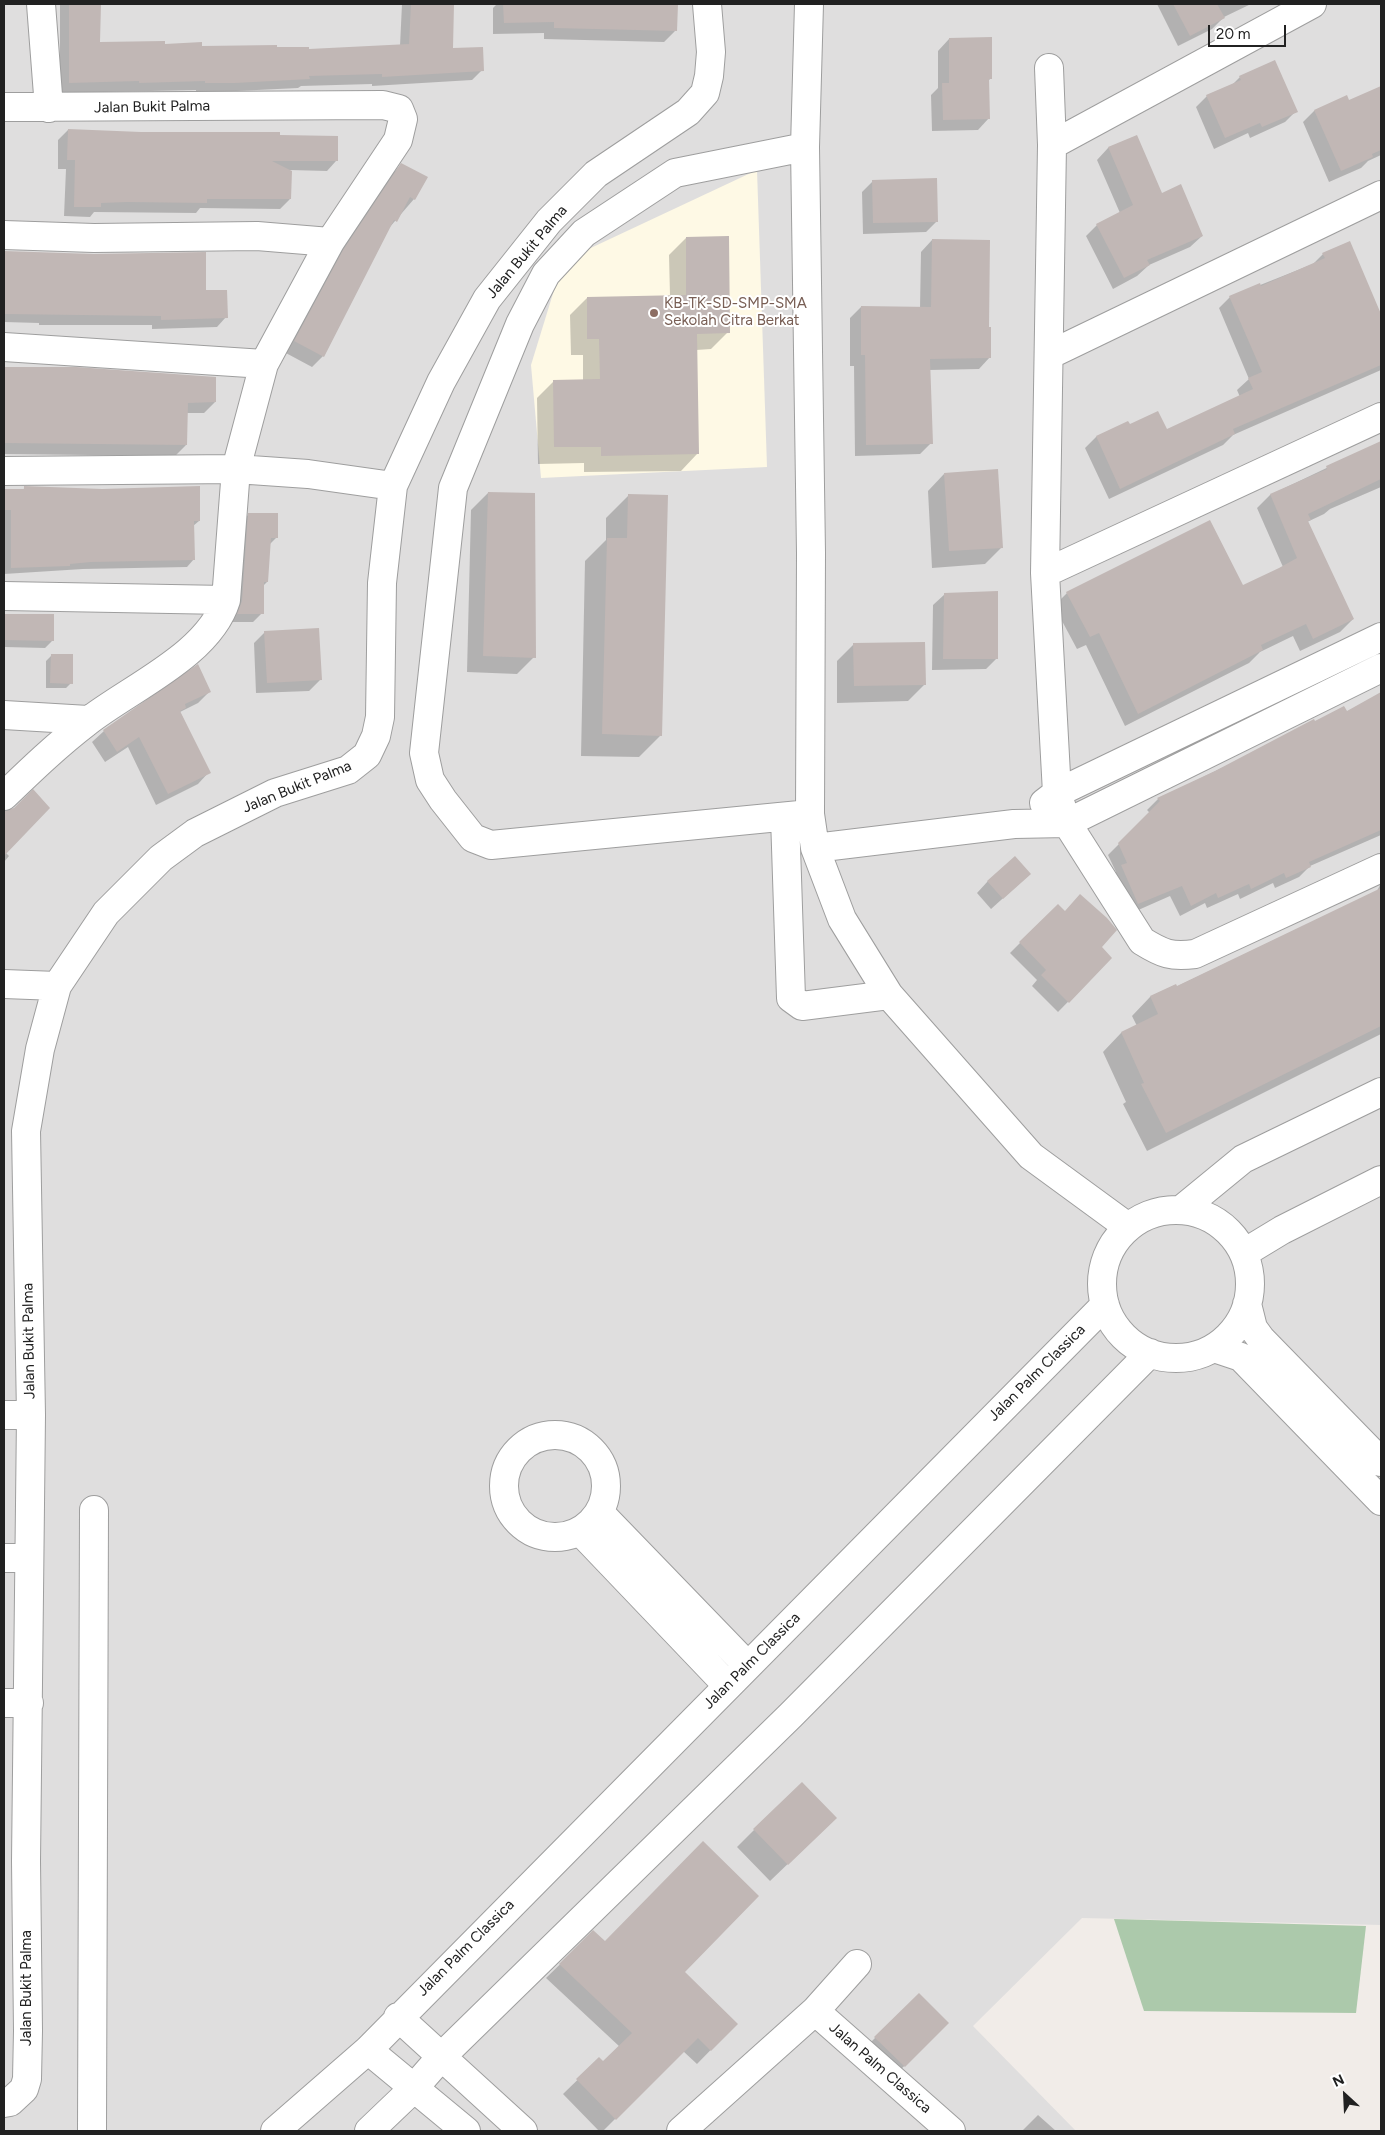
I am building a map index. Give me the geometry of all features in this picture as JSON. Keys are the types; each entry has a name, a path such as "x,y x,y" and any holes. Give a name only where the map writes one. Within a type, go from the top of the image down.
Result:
{"street":[{"path":"41,4 50,108"},
{"name":"Jalan Bukit Palma","path":"4,2103 10,2102 24,2089 27,2079 28,2031 15,1861 16,1558 31,1415 16,1267 15,1130 57,986 106,913 161,858 188,838 275,793 348,770 367,756 376,736 380,717 382,583 393,486 441,382 487,299 549,221 596,174 681,118 705,93 711,52 707,4"},
{"path":"809,4 805,147 811,553 791,998 802,1006 889,995"},
{"path":"1052,145 1312,4"},
{"path":"1049,68 1052,145 1045,573 1057,793 1067,823 1142,941 1162,953 1178,956 1195,954 1381,868"},
{"name":"Jalan Bukit Palma","path":"4,107 383,105 399,109 402,119 398,140 330,242 264,364 236,469 226,600 221,614 188,650 88,720 40,760 4,796"},
{"path":"798,815 491,845 473,838 443,800 430,780 424,753 453,488 520,324 546,274 584,233 675,173 805,147"},
{"path":"1049,355 1381,195"},
{"path":"4,235 94,238 257,236 330,242"},
{"path":"4,347 264,364"},
{"path":"1045,573 1381,417"},
{"path":"4,471 236,469 308,474 393,486"},
{"path":"4,596 226,600"},
{"path":"1014,824 1057,793 1381,637"},
{"path":"815,848 1014,824 1067,823 1381,668"},
{"path":"4,715 88,720"},
{"path":"798,815 815,848 842,919 889,995 1031,1156 1128,1227"},
{"path":"4,984 57,986"},
{"path":"1182,1209 1243,1159 1381,1092"},
{"path":"1244,1253 1282,1230 1381,1180"},
{"path":"1182,1209 1219,1222 1244,1253 1250,1274 1250,1295 1244,1316 1231,1334 1214,1348 1193,1356 1171,1358 1150,1353 1130,1342 1114,1325 1105,1305 1102,1277 1110,1250 1128,1227 1153,1213 1182,1209"},
{"path":"1247,1304 1253,1328 1261,1339 1381,1462"},
{"name":"Jalan Palm Classica","path":"275,2131 368,2050 398,2016 1105,1305"},
{"path":"1214,1348 1242,1357 1381,1502"},
{"path":"369,2131 413,2089 441,2057 791,1715 1150,1353"},
{"name":"Jalan Bukit Palma","path":"4,1415 31,1415"},
{"path":"551,1434 573,1438 592,1450 604,1468 606,1490 600,1512 580,1531 558,1537 535,1534 516,1520 505,1500 504,1478 513,1456 530,1441 551,1434"},
{"path":"94,1510 94,2128"},
{"path":"600,1512 747,1666"},
{"path":"580,1531 727,1685"},
{"path":"681,1637 702,1618"},
{"name":"Jalan Palm Classica","path":"681,2131 815,2011 857,1964"},
{"name":"Jalan Palm Classica","path":"815,2011 944,2129"},
{"path":"398,2016 523,2131"},
{"path":"368,2050 466,2131"}],"shaded area":[{"path":"4,4 1381,4 1381,1925 1082,1918 973,2026 1076,2131 4,2131"},
{"name":"KB-TK-SD-SMP-SMA Sekolah Citra Berkat","path":"757,170 767,467 541,478 531,365 563,261"}],"green space":[{"path":"1114,1919 1366,1926 1356,2013 1144,2011"}],"building":[{"path":"69,4 101,4 100,42 165,41 165,44 202,42 202,46 277,45 277,47 309,47 309,49 409,44 411,4 454,4 453,48 483,47 484,71 382,77 382,74 309,76 310,79 235,83 205,83 205,81 139,83 139,81 69,83"},
{"path":"503,4 678,4 677,31 554,28 554,22 504,23"},
{"path":"1173,4 1217,4 1225,18 1190,36"},
{"path":"992,37 992,79 989,79 990,119 943,120 942,83 949,83 949,38"},
{"path":"1275,60 1298,112 1262,127 1260,123 1225,138 1206,95 1241,80 1239,76"},
{"path":"1381,86 1381,150 1372,154 1373,157 1341,171 1314,110 1347,95 1349,100"},
{"path":"68,129 141,132 280,132 280,135 338,136 338,161 272,161 292,171 291,199 207,199 207,203 127,202 101,203 101,207 74,207 75,160 67,160"},
{"path":"1137,135 1162,193 1181,184 1203,236 1147,260 1150,265 1124,278 1096,224 1133,205 1108,147"},
{"path":"401,163 428,177 415,200 410,197 397,222 394,220 324,357 294,341 343,250"},
{"path":"937,178 938,222 873,223 872,180"},
{"path":"729,236 730,333 697,334 699,454 601,456 601,447 554,447 553,380 600,379 599,339 587,339 587,297 686,295 686,237"},
{"path":"932,239 990,240 989,327 991,327 991,358 930,359 933,444 866,445 865,355 861,355 861,306 931,307"},
{"path":"1350,241 1381,314 1381,365 1233,429 1235,434 1120,489 1096,436 1128,421 1130,424 1158,411 1167,429 1253,389 1248,378 1262,372 1229,296 1260,283 1261,286 1325,258 1322,253"},
{"path":"4,251 94,254 206,252 206,290 227,290 228,318 161,320 161,316 4,314"},
{"path":"4,367 76,367 216,377 216,402 188,403 187,445 4,443"},
{"path":"1381,441 1381,479 1308,514 1311,520 1308,521 1354,619 1313,639 1306,624 1261,645 1263,650 1138,714 1099,633 1090,637 1066,592 1210,520 1243,585 1279,568 1297,558 1270,494 1327,469 1326,466"},
{"path":"998,469 1003,548 949,551 944,473"},
{"path":"24,486 102,489 200,486 200,521 194,521 195,560 91,562 70,564 70,566 11,568 11,510 4,510 4,489 24,489"},
{"path":"488,492 535,493 536,658 483,656"},
{"path":"628,494 668,495 662,736 602,734 607,538 627,538"},
{"path":"248,513 278,513 278,538 271,538 268,582 264,582 264,614 237,614 242,601"},
{"path":"998,591 998,659 943,659 944,593"},
{"path":"4,614 54,614 54,641 4,640"},
{"path":"319,628 322,680 267,683 264,631"},
{"path":"925,642 926,685 854,686 853,643"},
{"path":"51,654 73,654 73,684 50,683"},
{"path":"198,664 211,692 185,704 186,708 180,711 211,773 168,794 139,737 117,752 103,730"},
{"path":"1381,692 1381,830 1309,862 1311,867 1286,878 1284,873 1251,889 1249,884 1218,898 1216,893 1191,906 1182,886 1138,904 1121,865 1127,863 1118,843 1160,801 1157,798 1215,771 1314,719 1315,721 1344,706 1347,711"},
{"path":"33,789 50,808 4,856 4,811 14,808"},
{"path":"1015,856 1031,874 1003,899 987,881"},
{"path":"1381,888 1381,1026 1166,1133 1141,1084 1144,1083 1121,1032 1158,1014 1150,996 1176,984 1177,986"},
{"path":"1080,894 1107,918 1117,930 1102,947 1112,958 1069,1003 1041,975 1046,970 1019,942 1058,904 1065,911"},
{"path":"802,1782 837,1818 788,1865 753,1829"},
{"path":"703,1841 759,1896 685,1972 738,2024 711,2051 698,2038 616,2120 576,2079 599,2057 603,2061 632,2033 559,1964 593,1930 605,1941"},
{"path":"919,1993 949,2023 905,2067 874,2037"}],"place":[{"name":"KB-TK-SD-SMP-SMA Sekolah Citra Berkat","path":"654,313"}]}
